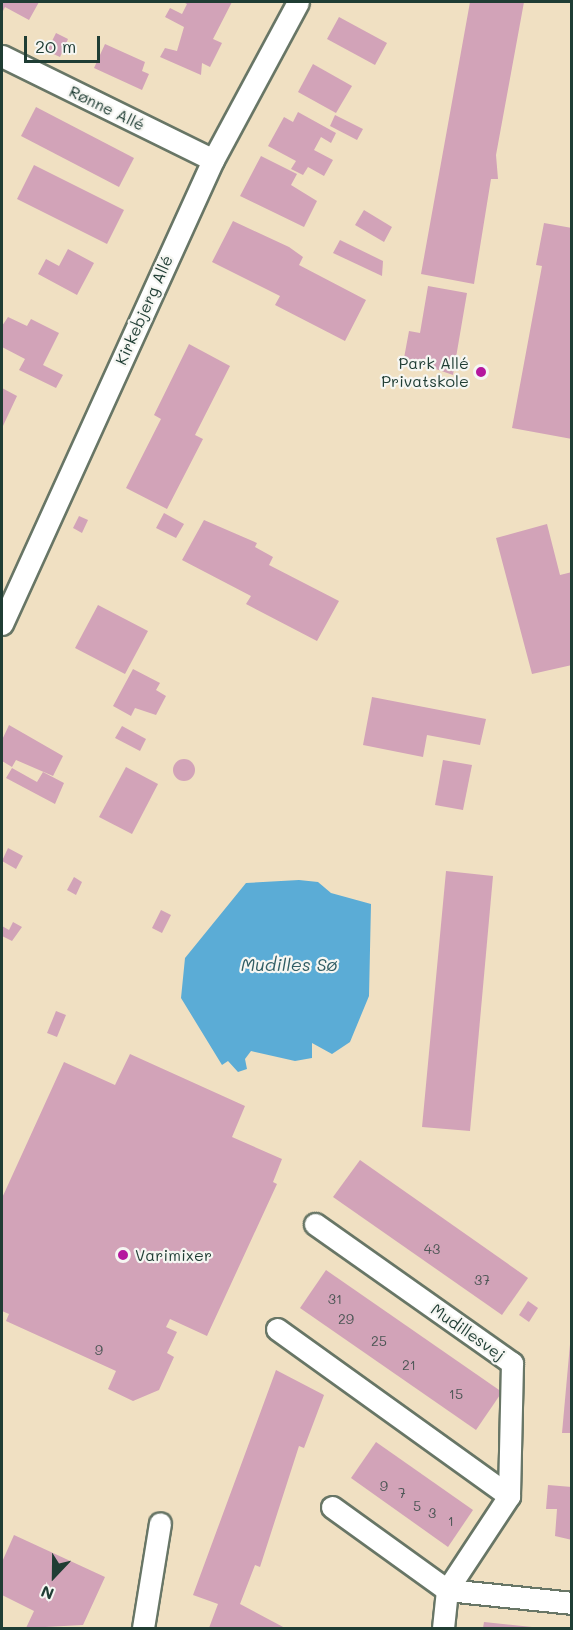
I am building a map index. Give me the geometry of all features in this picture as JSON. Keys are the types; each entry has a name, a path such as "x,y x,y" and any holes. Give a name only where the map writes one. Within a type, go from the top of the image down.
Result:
{"street":[{"name":"Kirkebjerg Allé","path":"2,624 213,160 298,2"},
{"name":"Rønne Allé","path":"2,56 213,160"},
{"name":"Mudillesvej","path":"315,1224 512,1363 509,1496"},
{"path":"277,1329 509,1496 447,1590 443,1629"},
{"path":"332,1507 447,1590 572,1603"},
{"path":"143,1629 160,1523"}],"water":[{"name":"Mudilles Sø","path":"299,880 318,882 331,893 371,904 369,996 350,1042 332,1054 312,1043 312,1058 295,1061 251,1051 245,1059 247,1069 238,1072 228,1061 222,1065 181,998 185,958 246,883"}],"building":[{"path":"2,2 39,2 29,20 5,7 2,13"},
{"path":"183,2 232,2 213,39 222,43 210,67 202,63 201,75 160,57 165,48 177,51 184,27 165,17 170,8 182,14 187,4"},
{"path":"470,2 524,2 496,155 498,179 491,179 474,284 421,274"},
{"path":"339,17 387,43 375,65 327,39"},
{"path":"56,33 68,39 60,57 47,51"},
{"path":"105,44 145,62 142,71 149,74 142,90 94,68"},
{"path":"313,64 352,86 336,113 298,92"},
{"path":"36,107 134,158 119,187 21,136"},
{"path":"298,112 336,133 331,143 321,137 314,150 333,160 324,176 308,167 303,175 291,169 296,161 268,146 284,117 293,122"},
{"path":"335,115 363,129 357,140 330,126"},
{"path":"261,156 297,174 291,185 317,201 304,227 240,196"},
{"path":"34,165 124,210 107,244 17,199"},
{"path":"364,210 392,227 384,242 355,225"},
{"path":"233,221 289,247 303,257 299,265 366,300 345,341 275,305 280,296 212,262"},
{"path":"544,223 572,228 572,439 512,428 542,266 536,265"},
{"path":"340,240 383,261 382,276 333,253"},
{"path":"68,249 94,263 77,295 38,274 46,259 59,266"},
{"path":"428,286 467,293 453,375 404,358 409,331 420,333"},
{"path":"8,317 27,326 31,319 59,333 43,365 63,375 56,388 19,370 25,359 2,347 2,326"},
{"path":"189,344 230,366 195,435 203,439 167,509 126,488 161,419 154,415"},
{"path":"2,388 17,396 2,428"},
{"path":"164,513 184,524 176,538 156,528"},
{"path":"79,516 88,520 82,533 73,528"},
{"path":"204,520 257,543 255,547 273,557 269,565 339,601 317,641 246,604 251,596 182,560"},
{"path":"547,524 560,575 572,572 572,665 532,674 496,538"},
{"path":"98,605 148,631 125,674 75,648"},
{"path":"133,669 160,683 156,690 166,696 156,715 135,708 131,716 113,706"},
{"path":"372,697 486,719 480,745 427,735 423,757 363,745"},
{"path":"9,725 63,756 53,776 16,760 12,767 2,761 2,740"},
{"path":"122,726 146,739 140,751 115,738"},
{"path":"180,759 188,759 195,766 195,774 188,781 180,781 173,774 173,766"},
{"path":"443,760 472,765 463,810 435,805"},
{"path":"126,767 158,784 132,834 99,817"},
{"path":"12,768 37,782 43,772 64,783 55,804 6,778"},
{"path":"8,848 23,856 16,869 2,861"},
{"path":"446,871 493,876 470,1131 422,1127"},
{"path":"74,877 82,882 76,895 67,890"},
{"path":"161,910 171,915 162,933 152,928"},
{"path":"13,922 22,927 12,941 2,936 2,926 9,930"},
{"path":"56,1011 66,1015 57,1037 47,1033"},
{"name":"Varimixer","path":"130,1054 245,1106 232,1137 282,1159 273,1182 277,1184 207,1336 170,1319 166,1327 177,1332 167,1353 174,1357 159,1390 133,1401 108,1389 116,1371 6,1321 9,1314 2,1311 2,1198 64,1062 115,1085"},
{"path":"360,1160 528,1278 502,1315 333,1197"},
{"path":"326,1270 502,1392 476,1430 300,1308"},
{"path":"528,1301 538,1308 529,1322 519,1315"},
{"path":"570,1344 572,1344 572,1433 562,1433"},
{"path":"276,1370 324,1395 304,1448 299,1446 260,1567 255,1565 240,1604 285,1628 209,1628 218,1604 193,1595"},
{"path":"376,1442 473,1510 448,1547 351,1478"},
{"path":"548,1485 572,1487 572,1540 555,1536 557,1509 546,1509"},
{"path":"14,1535 105,1577 83,1625 26,1628 34,1611 2,1595 2,1562"},
{"path":"484,1622 532,1627 532,1628 483,1628"}],"place":[{"name":"Park Allé Privatskole","path":"481,372"},
{"name":"Varimixer","path":"123,1255"}]}
